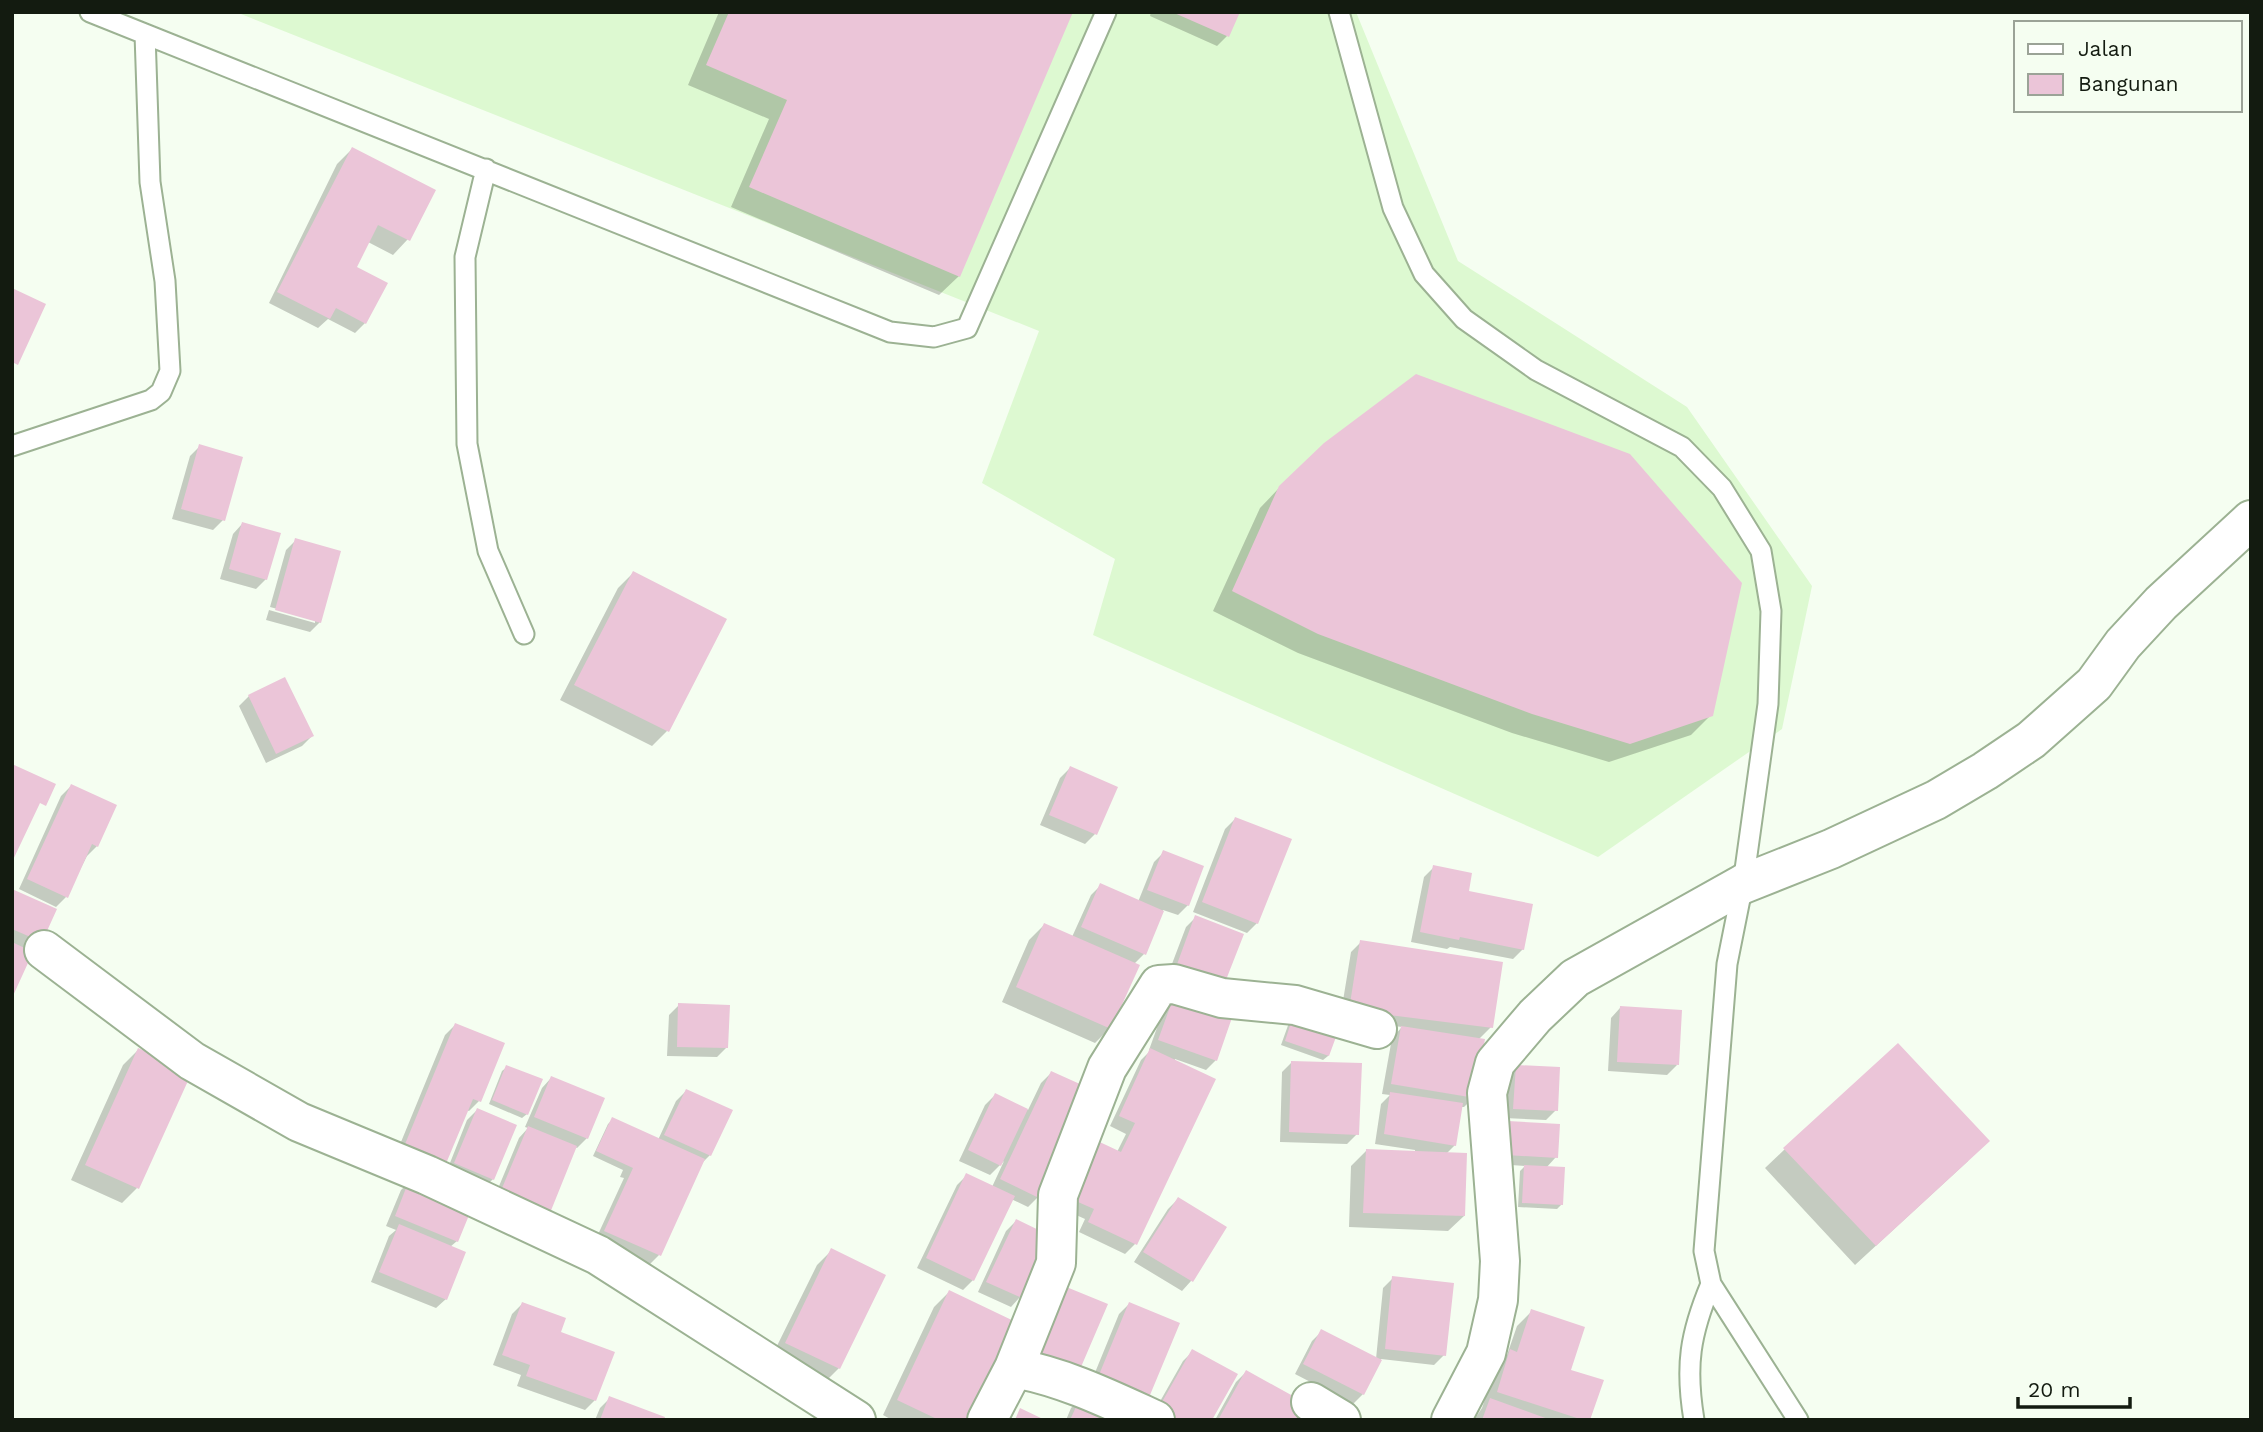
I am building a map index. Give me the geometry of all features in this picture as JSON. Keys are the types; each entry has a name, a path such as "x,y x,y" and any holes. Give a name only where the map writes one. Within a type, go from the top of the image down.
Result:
{"street":[{"path":"1451,1420 1486,1353 1497,1300 1500,1261 1487,1093 1495,1063 1535,1016 1575,978 1743,884 1831,849 1936,800 2031,740 2094,684 2123,644 2161,603 2251,520"},
{"path":"44,950 192,1061 299,1122 427,1175 598,1255 856,1420"},
{"path":"987,1420 1014,1368 1056,1263 1058,1195 1107,1068 1159,985 1174,985 1222,998 1295,1005 1377,1029"},
{"path":"1014,1368 1040,1373 1082,1388 1155,1420"}],"lane":[{"path":"90,12 890,332 934,337 967,328 1106,12"},
{"path":"1339,12 1393,208 1424,274 1464,319 1536,370 1682,447 1722,488 1761,551 1771,611 1768,704 1743,884 1726,978 1704,1251 1711,1284 1798,1420"},
{"path":"12,446 151,400 161,392 170,371 165,281 150,182 145,34"},
{"path":"486,169 465,257 467,444 488,551 524,634"},
{"path":"1694,1420 1688,1386 1692,1346 1697,1318 1711,1284"}],"shaded area":[{"path":"236,12 1356,12 1458,261 1687,407 1812,586 1782,729 1598,857 1093,635 1115,559 982,483 1039,331"}],"building":[{"path":"729,12 1073,12 960,277 749,187 787,100 706,65"},
{"path":"1172,12 1240,12 1229,37"},
{"path":"352,147 436,190 410,241 378,225 357,267 388,283 366,324 336,308 330,319 277,292"},
{"path":"12,288 46,304 18,365 12,362"},
{"path":"1416,374 1630,454 1742,583 1713,716 1630,744 1532,714 1318,634 1232,591 1279,486 1324,443"},
{"path":"199,444 243,457 225,521 181,509"},
{"path":"242,522 281,533 267,580 229,569"},
{"path":"295,538 341,551 321,623 275,610"},
{"path":"633,571 727,619 669,732 574,685"},
{"path":"285,677 314,736 276,754 248,695"},
{"path":"12,764 56,784 46,806 40,803 12,862"},
{"path":"1070,766 1118,787 1097,835 1049,815"},
{"path":"71,784 117,805 98,847 92,844 68,898 27,879"},
{"path":"1235,817 1292,839 1258,924 1202,902"},
{"path":"1163,850 1204,866 1189,906 1147,890"},
{"path":"1433,865 1472,873 1469,891 1533,904 1524,950 1420,932"},
{"path":"1100,883 1164,911 1146,955 1081,927"},
{"path":"12,889 57,909 42,942 12,929"},
{"path":"1195,915 1244,934 1224,985 1176,967"},
{"path":"1044,923 1140,965 1111,1029 1016,987"},
{"path":"1360,940 1503,962 1493,1028 1349,1010"},
{"path":"12,942 33,952 12,998"},
{"path":"1177,988 1235,1009 1217,1061 1158,1040"},
{"path":"678,1003 730,1005 728,1048 677,1047"},
{"path":"1620,1006 1682,1010 1679,1065 1617,1062"},
{"path":"1295,1010 1340,1026 1329,1056 1285,1041"},
{"path":"455,1023 505,1043 481,1102 473,1099 445,1166 403,1149"},
{"path":"1401,1026 1485,1039 1475,1098 1391,1084"},
{"path":"1898,1043 1990,1141 1876,1246 1783,1148"},
{"path":"138,1048 192,1072 139,1189 85,1165"},
{"path":"1150,1048 1216,1079 1137,1245 1088,1222 1094,1209 1062,1195 1089,1137 1121,1152 1135,1123 1119,1116"},
{"path":"1291,1061 1362,1063 1359,1135 1289,1132"},
{"path":"506,1065 543,1079 528,1115 492,1100"},
{"path":"1516,1065 1560,1067 1558,1111 1513,1109"},
{"path":"1051,1071 1091,1089 1039,1198 1000,1179"},
{"path":"551,1076 605,1098 588,1139 534,1117"},
{"path":"686,1089 733,1110 711,1156 664,1135"},
{"path":"1390,1092 1463,1103 1456,1146 1384,1134"},
{"path":"995,1093 1028,1109 1001,1166 968,1150"},
{"path":"477,1108 517,1125 494,1180 454,1163"},
{"path":"612,1117 705,1159 661,1256 604,1231 633,1168 596,1151"},
{"path":"1508,1121 1560,1124 1558,1158 1506,1155"},
{"path":"528,1126 577,1146 550,1213 500,1193"},
{"path":"1366,1149 1467,1153 1465,1216 1363,1213"},
{"path":"1524,1165 1565,1167 1563,1205 1522,1203"},
{"path":"966,1173 1015,1196 974,1281 926,1258"},
{"path":"410,1178 474,1203 458,1242 395,1216"},
{"path":"1178,1197 1227,1227 1193,1282 1143,1252"},
{"path":"1016,1219 1051,1236 1022,1298 986,1282"},
{"path":"399,1224 466,1252 447,1300 379,1272"},
{"path":"831,1248 886,1275 840,1369 785,1343"},
{"path":"1392,1276 1454,1283 1446,1356 1385,1349"},
{"path":"1059,1284 1108,1304 1078,1374 1030,1354"},
{"path":"949,1290 1018,1323 971,1420 939,1420 897,1400"},
{"path":"522,1302 566,1318 561,1332 615,1352 596,1401 526,1376 530,1365 502,1355"},
{"path":"1129,1302 1180,1323 1145,1407 1094,1387"},
{"path":"1531,1309 1585,1327 1571,1370 1604,1380 1590,1420 1497,1392 1510,1349 1517,1352"},
{"path":"1321,1329 1382,1360 1364,1395 1303,1364"},
{"path":"1192,1349 1238,1374 1212,1420 1177,1420 1158,1409"},
{"path":"1246,1370 1311,1406 1303,1420 1218,1420"},
{"path":"609,1396 665,1417 664,1420 600,1420"},
{"path":"1081,1396 1134,1420 1070,1420"},
{"path":"1490,1398 1548,1419 1548,1420 1482,1420"},
{"path":"1020,1408 1045,1420 1015,1420"}]}
